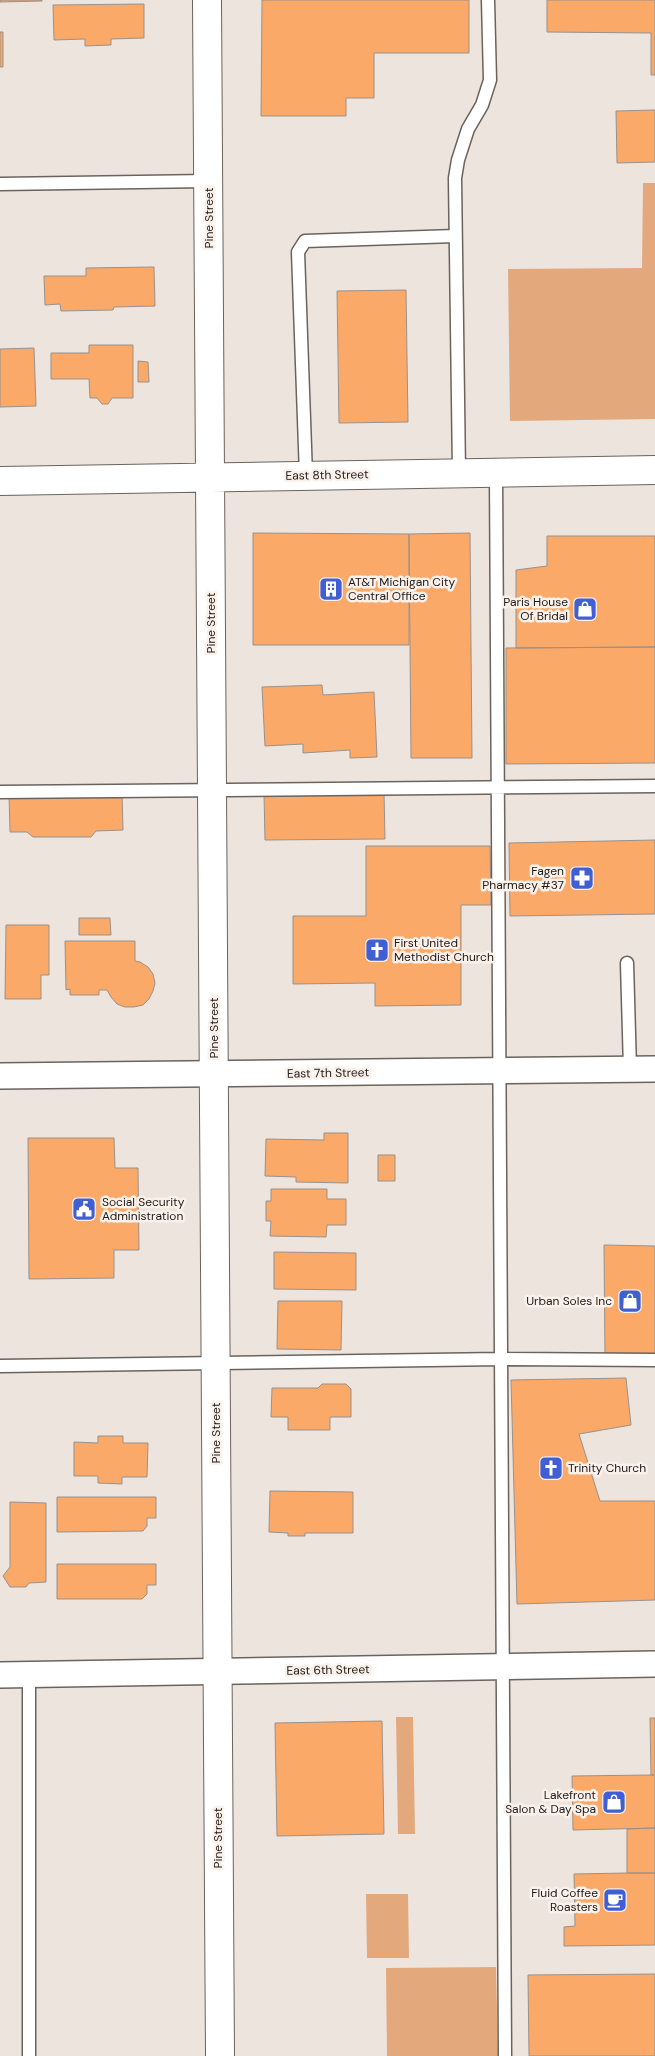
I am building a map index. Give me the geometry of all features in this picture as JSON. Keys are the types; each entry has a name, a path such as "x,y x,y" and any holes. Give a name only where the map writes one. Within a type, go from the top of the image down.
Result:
{"street":[{"name":"Pine Street","path":"207,0 220,2056"},
{"name":"East 8th Street","path":"0,481 655,470"},
{"name":"East 7th Street","path":"0,1076 655,1069"},
{"name":"East 6th Street","path":"0,1675 655,1664"}],"lane":[{"path":"458,473 454,178 468,130 482,105 490,80 488,0"},
{"path":"0,184 208,182"},
{"path":"306,475 298,252 306,241 455,236"},
{"path":"496,473 505,2056"},
{"path":"0,792 498,789 655,786"},
{"path":"627,963 630,1070"},
{"path":"0,1366 501,1359 655,1360"},
{"path":"29,1674 29,2056"}],"shaded area":[{"path":"643,183 655,183 655,419 510,421 508,269 642,268"},
{"path":"396,1717 413,1717 415,1834 398,1834"},
{"path":"366,1894 408,1894 409,1958 367,1958"},
{"path":"496,1967 498,2056 387,2056 386,1968"}],"building":[{"path":"0,0 42,0 42,1 0,2"},
{"path":"262,0 469,0 469,53 374,53 374,98 346,98 346,116 261,116"},
{"path":"547,0 655,0 655,75 651,75 651,33 547,32"},
{"path":"144,4 144,38 111,39 111,45 85,46 85,39 54,40 53,5"},
{"path":"0,32 3,32 3,67 0,67"},
{"path":"655,110 655,162 617,163 616,111"},
{"path":"154,267 155,306 114,307 113,310 61,311 60,304 45,305 44,276 86,276 86,268"},
{"path":"406,290 408,422 339,423 337,291"},
{"path":"89,345 133,345 133,398 112,398 108,404 102,404 97,398 90,398 89,379 51,379 51,353 89,353"},
{"path":"34,348 36,406 0,407 0,349"},
{"path":"138,361 148,362 149,382 138,382"},
{"name":"AT&T Michigan City Central Office","path":"253,533 409,534 409,645 253,645"},
{"path":"470,533 472,758 411,758 409,534"},
{"name":"Paris House Of Bridal","path":"547,536 655,536 655,647 516,648 516,570 547,566"},
{"path":"655,647 655,763 506,764 506,648"},
{"path":"322,685 323,695 374,692 377,757 350,758 350,750 303,753 303,744 265,746 262,687"},
{"path":"384,792 385,839 265,840 264,794"},
{"path":"122,793 123,830 96,831 91,837 33,837 27,832 10,832 9,795"},
{"name":"Fagen Pharmacy #37","path":"655,840 655,914 510,916 509,843"},
{"name":"First United Methodist Church","path":"366,846 490,846 491,905 461,905 461,1005 375,1006 375,983 293,984 293,916 366,916"},
{"path":"79,918 110,918 111,935 79,935"},
{"path":"6,925 49,925 49,975 41,975 41,999 5,999"},
{"path":"65,941 135,941 135,961 148,967 153,974 155,983 149,999 143,1005 125,1007 117,1004 107,990 99,990 99,995 70,995 70,989 66,990"},
{"path":"324,1133 348,1133 348,1183 296,1182 296,1177 265,1176 266,1139 324,1140"},
{"name":"Social Security Administration","path":"28,1138 114,1138 115,1168 138,1168 139,1250 114,1250 114,1278 29,1279"},
{"path":"378,1155 395,1155 395,1181 378,1181"},
{"path":"271,1189 327,1189 327,1199 346,1199 346,1225 327,1225 326,1237 270,1236 271,1221 266,1221 266,1201 271,1201"},
{"name":"Urban Soles Inc","path":"604,1245 655,1246 655,1356 605,1357"},
{"path":"274,1252 356,1253 356,1290 274,1289"},
{"path":"278,1301 342,1301 341,1350 277,1349"},
{"name":"Trinity Church","path":"626,1378 631,1425 579,1434 600,1501 655,1501 655,1600 517,1604 511,1380"},
{"path":"322,1384 346,1384 351,1389 351,1417 330,1417 330,1430 288,1430 288,1417 271,1417 272,1388 318,1388"},
{"path":"98,1436 123,1436 123,1443 148,1443 147,1477 122,1477 122,1484 98,1483 98,1476 74,1476 74,1442 98,1443"},
{"path":"270,1491 353,1492 353,1533 305,1533 305,1536 288,1536 288,1533 269,1532"},
{"path":"57,1497 156,1497 156,1518 147,1518 147,1526 143,1531 57,1532"},
{"path":"10,1502 46,1503 46,1582 29,1583 26,1587 10,1587 3,1576 10,1567"},
{"path":"57,1564 156,1564 156,1585 147,1585 147,1594 142,1599 57,1599"},
{"path":"650,1718 655,1718 655,1775 651,1775"},
{"path":"382,1721 384,1834 277,1836 275,1723"},
{"name":"Lakefront Salon & Day Spa","path":"655,1775 655,1828 573,1830 572,1776"},
{"path":"655,1828 655,1873 627,1873 627,1829"},
{"name":"Fluid Coffee Roasters","path":"655,1873 655,1945 564,1946 564,1927 575,1926 574,1874"},
{"path":"655,1974 655,2056 529,2056 528,1975"}],"place":[{"name":"AT&T Michigan City Central Office","path":"331,589"},
{"name":"Paris House Of Bridal","path":"585,609"},
{"name":"Fagen Pharmacy #37","path":"582,878"},
{"name":"First United Methodist Church","path":"377,950"},
{"name":"Social Security Administration","path":"84,1209"},
{"name":"Urban Soles Inc","path":"630,1301"},
{"name":"Trinity Church","path":"551,1468"},
{"name":"Lakefront Salon & Day Spa","path":"614,1802"},
{"name":"Fluid Coffee Roasters","path":"615,1900"}]}
